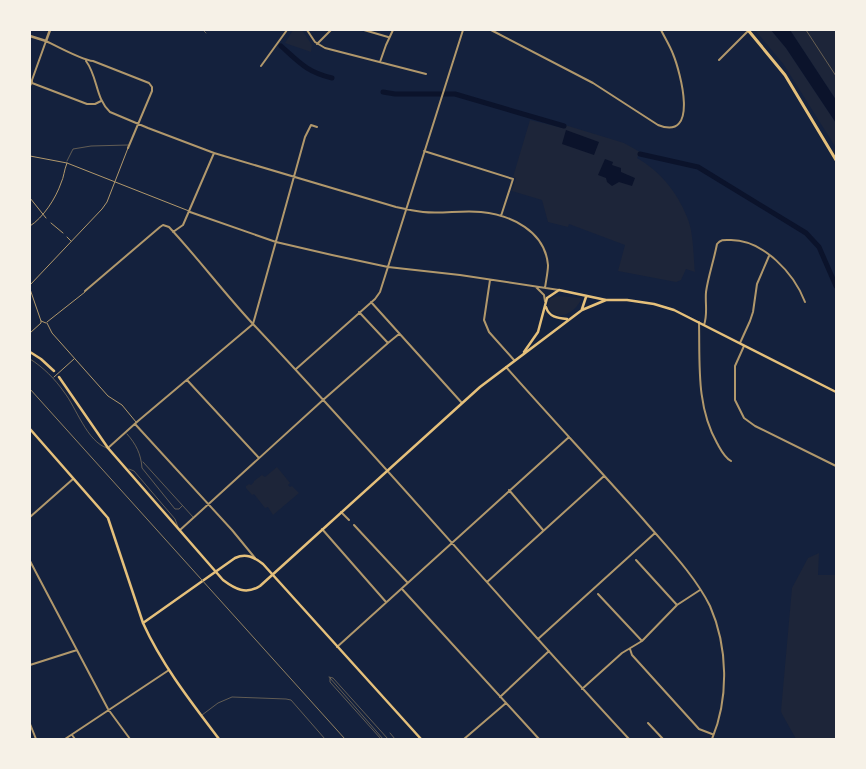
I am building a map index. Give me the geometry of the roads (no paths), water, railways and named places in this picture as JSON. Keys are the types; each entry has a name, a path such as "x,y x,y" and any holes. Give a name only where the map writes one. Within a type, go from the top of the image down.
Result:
{"main road":[{"path":"748,30 785,75 836,160"},
{"path":"523,353 538,332 545,303 550,296 559,290 606,300 627,300 654,304 674,310 836,392"},
{"path":"582,310 586,296"},
{"path":"59,377 108,448 223,580 237,589 250,591 260,586 462,403 514,360 568,319 582,310 606,300"},
{"path":"545,303 550,314 558,318 568,319"},
{"path":"30,352 54,371"},
{"path":"30,430 103,511 112,526 142,623 169,670 219,739"},
{"path":"142,623 235,558 243,555 255,558 421,739"}],"street":[{"path":"30,87 50,30"},
{"path":"261,66 287,30"},
{"path":"307,30 317,44 325,48 426,74"},
{"path":"317,44 332,30"},
{"path":"364,30 389,37"},
{"path":"380,62 393,30"},
{"path":"296,369 372,302 380,292 464,30"},
{"path":"491,30 593,83 660,126 668,127 676,125 681,121 684,114 683,92 673,53 660,30"},
{"path":"719,60 748,30"},
{"path":"30,36 76,54 86,61 94,74 101,101 110,112 138,125 214,152 406,209 423,212 481,212 501,216 528,229 538,238 547,260 545,288"},
{"path":"30,285 107,202 152,91 149,83 93,61 86,61"},
{"path":"31,83 87,104 95,104 101,101"},
{"path":"108,448 253,324 305,137 311,125 317,127"},
{"path":"424,151 513,179 501,216"},
{"path":"173,232 183,225 190,212 214,152"},
{"path":"30,156 67,163 132,187 166,203 276,242 388,267 559,290"},
{"path":"30,226 42,214 61,184 67,163"},
{"path":"30,198 46,218"},
{"path":"52,223 63,233"},
{"path":"47,323 160,227 166,225 253,324 296,369 629,739"},
{"path":"67,238 71,241"},
{"path":"704,325 707,317 706,292 717,244 720,241 739,240 756,246 769,255 789,274 801,292 804,302"},
{"path":"740,343 753,312 758,284 769,255"},
{"path":"490,280 484,320 489,332 514,360"},
{"path":"536,287 544,295 545,303"},
{"path":"30,289 41,321"},
{"path":"372,302 462,403"},
{"path":"359,312 388,343"},
{"path":"41,321 47,323 52,333 108,396 122,405 255,558"},
{"path":"30,332 41,321"},
{"path":"699,322 702,399 709,426 722,452 730,461"},
{"path":"180,530 323,400 399,334"},
{"path":"744,345 735,370 735,400 741,415 751,424 836,466"},
{"path":"54,377 74,358"},
{"path":"506,367 655,533 701,590 710,607 717,628 724,666 723,693 712,739"},
{"path":"187,380 259,458"},
{"path":"100,386 103,383"},
{"path":"337,647 509,490 569,438"},
{"path":"486,582 604,476"},
{"path":"30,517 74,478"},
{"path":"509,490 543,530"},
{"path":"341,512 349,520"},
{"path":"354,525 408,582"},
{"path":"322,529 386,602"},
{"path":"538,639 655,533"},
{"path":"636,560 677,604"},
{"path":"30,561 108,709 130,739"},
{"path":"402,589 539,739"},
{"path":"582,689 622,653 642,641 677,604 701,590"},
{"path":"598,594 642,641"},
{"path":"630,649 632,655 699,729 714,735"},
{"path":"30,665 77,650"},
{"path":"500,697 549,651"},
{"path":"65,739 169,670"},
{"path":"464,739 506,703"},
{"path":"648,723 662,739"},
{"path":"30,724 36,739"},
{"path":"72,735 75,739"}],"lane":[{"path":"203,30 206,33"},
{"path":"806,30 836,76"},
{"path":"67,163 73,149 91,146 129,146"},
{"path":"30,359 45,369 65,393 94,440 102,447 108,448"},
{"path":"125,432 136,446 142,460 194,518"},
{"path":"142,460 142,468 175,509 179,509 182,506"},
{"path":"382,739 329,677 333,678 388,739"},
{"path":"201,716 218,703 232,697 286,699 291,700 325,739"},
{"path":"390,733 396,739"}],"waterway":[{"path":"281,46 310,70 332,78"},
{"path":"383,92 395,94 455,94 564,126"},
{"path":"640,154 698,167 806,233 819,247 836,286"}],"railway":[{"path":"30,389 345,739"}]}
